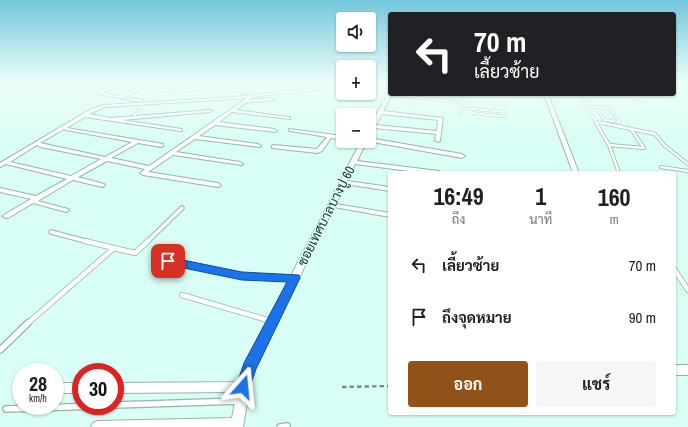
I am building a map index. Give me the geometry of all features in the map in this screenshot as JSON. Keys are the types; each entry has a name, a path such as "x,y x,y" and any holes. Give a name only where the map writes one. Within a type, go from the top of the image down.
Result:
{"street":[{"path":"0,165 93,110 104,106 149,103"},
{"path":"218,185 143,173 243,103"},
{"path":"376,120 385,103"},
{"path":"549,103 575,171"},
{"path":"232,111 288,118"},
{"path":"112,119 210,112"},
{"path":"380,112 441,119 438,140"},
{"path":"84,115 180,130"},
{"path":"214,123 274,131"},
{"path":"376,126 439,133"},
{"path":"66,129 161,145"},
{"path":"291,130 336,137"},
{"path":"274,147 317,152 330,136"},
{"path":"194,137 258,146"},
{"path":"6,216 137,141"},
{"path":"376,141 462,156"},
{"path":"40,145 151,168"},
{"name":"ซอยเทศบาลบางปู 60","path":"237,425 243,387 249,368 361,148"},
{"path":"172,153 240,164"},
{"path":"354,162 423,171"},
{"path":"8,163 102,185"},
{"path":"344,182 388,189"},
{"path":"0,190 66,210"},
{"path":"332,205 388,215"},
{"path":"676,370 688,370"},
{"path":"124,388 243,387"},
{"path":"97,427 237,425"}],"lane":[{"path":"460,113 463,103"},
{"path":"585,103 609,145 618,171"},
{"path":"134,117 142,104"},
{"path":"587,106 596,107 610,109 620,122 604,120 596,107"},
{"path":"462,108 506,112"},
{"path":"472,109 471,112 473,113 507,117"},
{"path":"596,122 657,135 664,145 688,164"},
{"path":"609,145 644,148 631,129"},
{"path":"661,167 688,171"},
{"path":"51,232 135,253 182,208"},
{"path":"0,350 18,332 114,248"},
{"path":"168,261 242,276 295,278"},
{"path":"676,272 688,290"},
{"path":"182,295 273,321"},
{"path":"124,405 241,401"},
{"path":"6,409 72,407"},
{"path":"280,427 287,426"}],"path":[{"path":"342,387 388,386"}],"route":[{"path":"168,261 242,276 295,278 249,368 243,387"}]}
